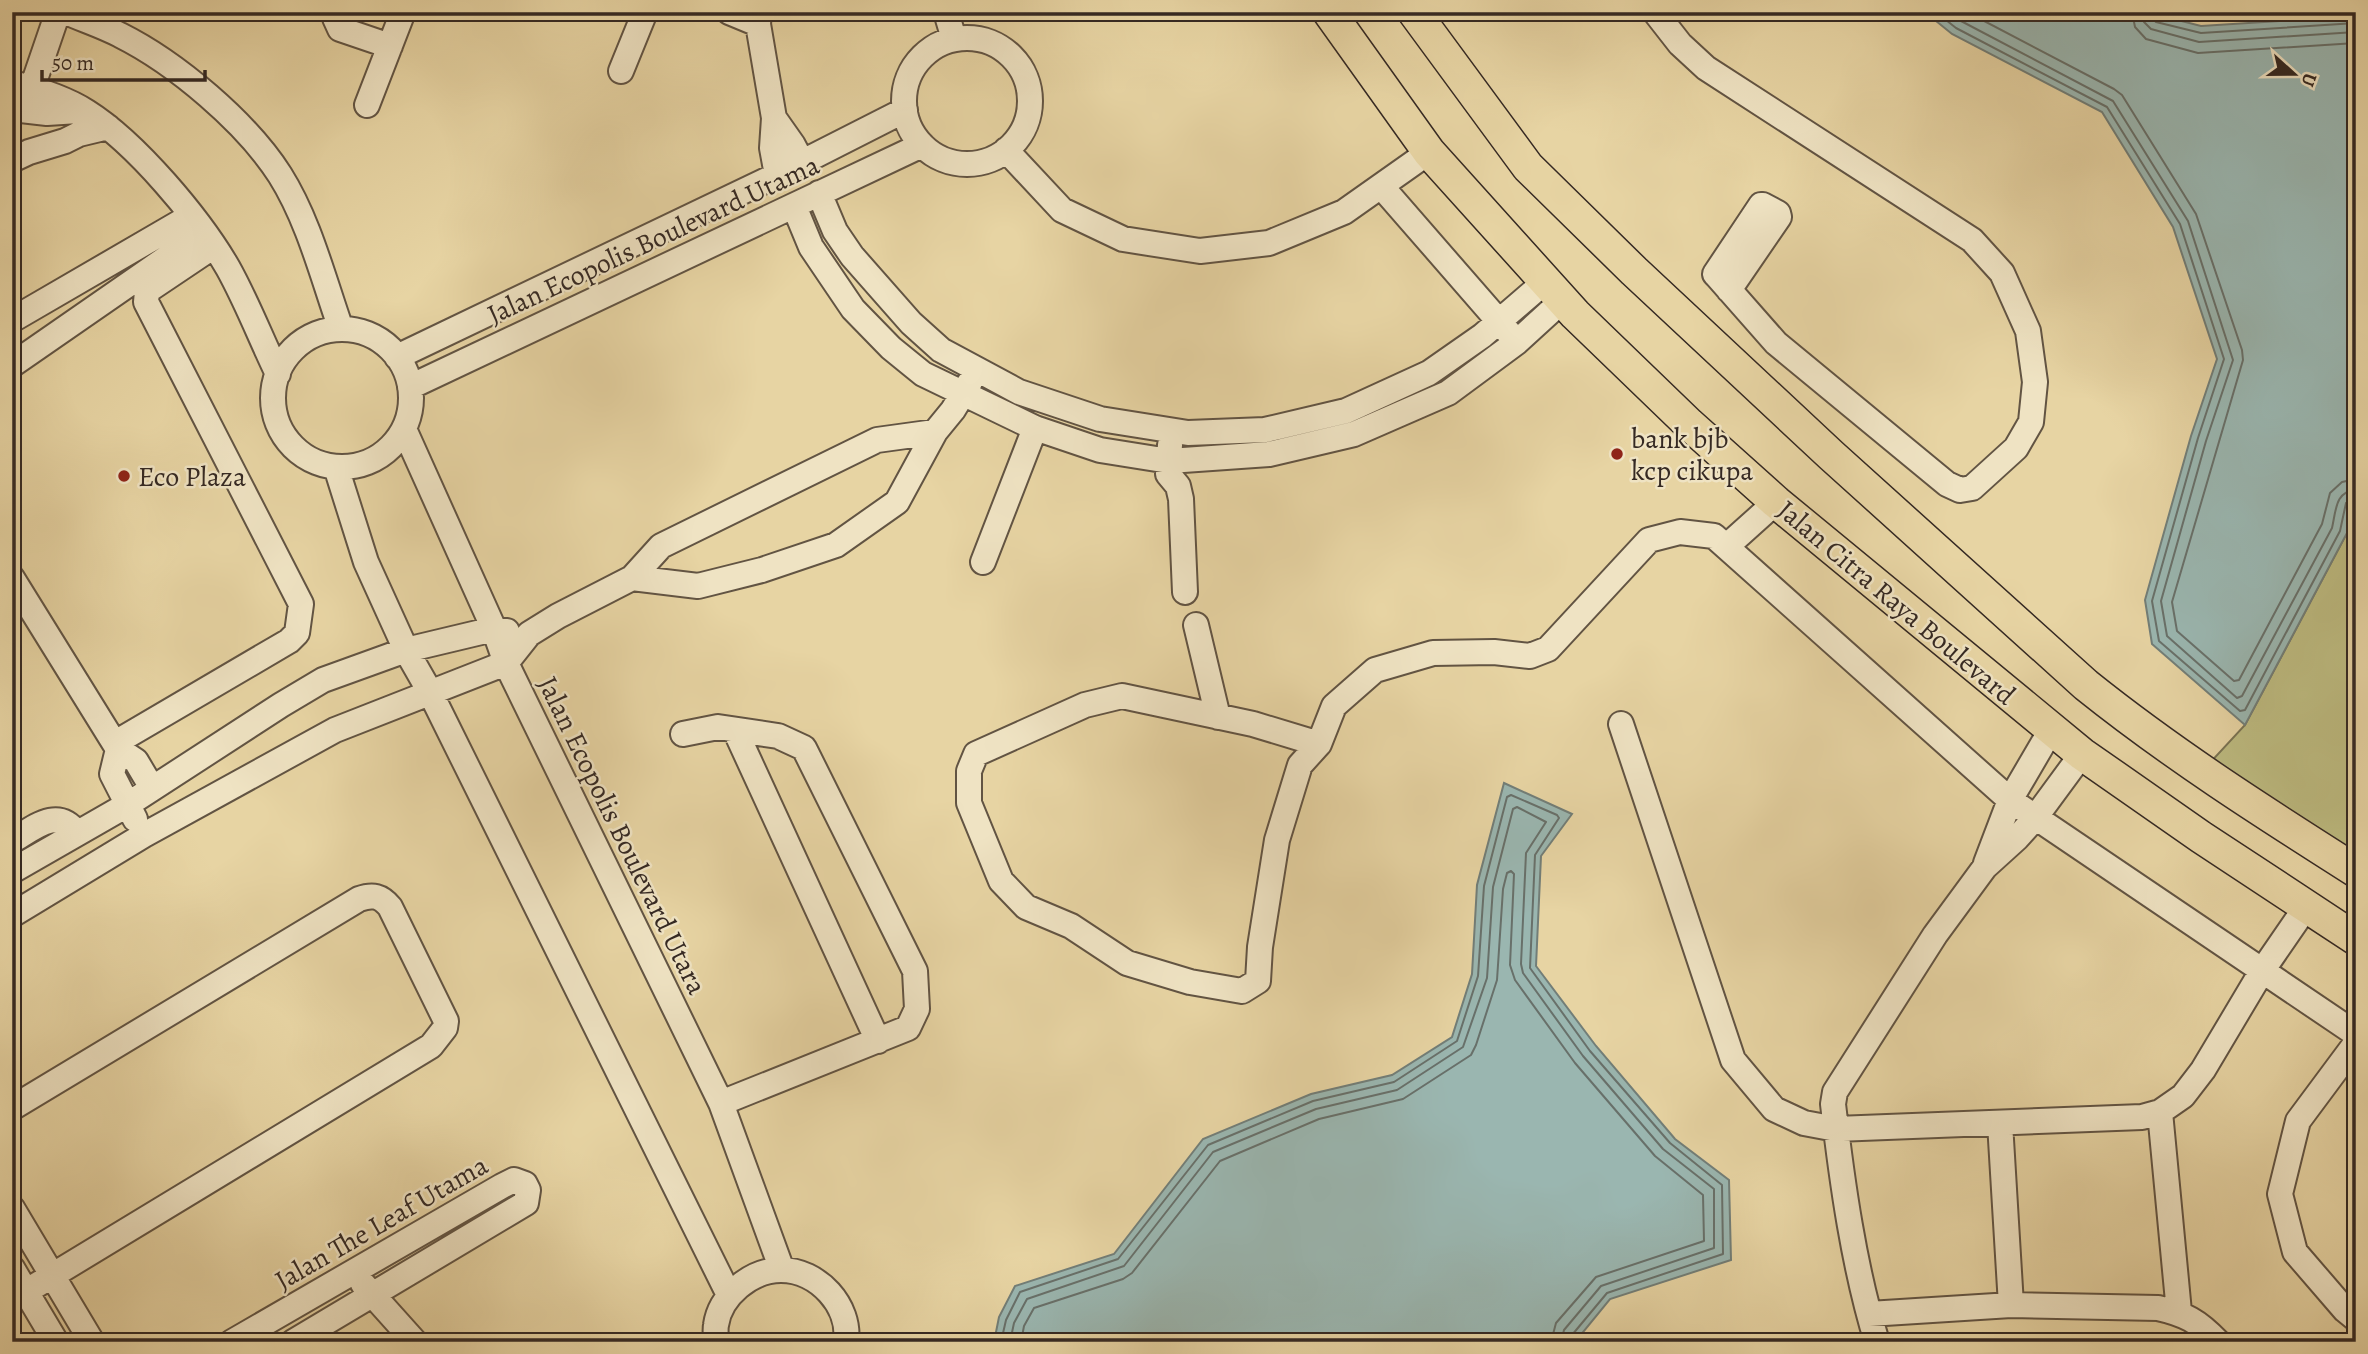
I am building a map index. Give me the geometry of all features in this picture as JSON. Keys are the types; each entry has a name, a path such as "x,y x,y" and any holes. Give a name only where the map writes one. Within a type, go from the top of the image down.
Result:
{"main road":[{"name":"Jalan Citra Raya Boulevard","path":"1329,12 1429,152 1554,291 1689,424 1776,502 2082,754 2356,939"},
{"path":"1414,12 1528,167 1634,271 1851,473 2076,676 2129,720 2206,775 2356,871"}],"street":[{"path":"337,12 335,18 340,29 390,46"},
{"path":"367,105 403,12"},
{"path":"621,71 645,12"},
{"path":"729,12 758,18 774,118 772,148 777,175"},
{"path":"946,12 954,39"},
{"path":"1655,12 1681,44 1706,68 1972,240 2002,272 2028,331 2035,382 2031,422 2016,448 1972,488 1960,490 1947,484 1776,343 1729,290"},
{"path":"278,374 229,269 203,231 133,150 107,127 84,110 27,82 59,18 118,34 143,47 232,116 256,142 280,176 302,219 341,329"},
{"path":"975,38 995,44 1012,57 1024,74 1029,94 1028,115 1020,134 1006,150 989,160 968,164 947,162 929,152 915,137 906,119 905,110 904,98 908,78 919,60 935,46 954,39 975,38"},
{"path":"12,109 47,113 84,110"},
{"name":"Jalan Ecopolis Boulevard Utama","path":"397,357 777,175 905,110"},
{"path":"774,118 802,162"},
{"path":"12,160 79,134 107,127"},
{"name":"Jalan Ecopolis Boulevard Utama","path":"410,387 922,145"},
{"path":"1006,150 1062,210 1123,239 1199,251 1269,243 1344,212 1429,152"},
{"path":"1381,186 1522,347"},
{"path":"819,193 835,231 875,285 911,323 941,349 1019,392 1100,419 1188,433 1265,430 1346,411 1429,373 1499,321 1554,291"},
{"path":"794,206 811,247 853,309 891,348 923,374 1035,428 1100,450 1169,461 1269,454 1354,434 1448,393 1522,347 1554,291"},
{"path":"116,746 289,641 297,633 299,623 301,604 146,302 147,291 177,270 203,231"},
{"path":"12,320 203,231"},
{"path":"12,365 203,231"},
{"path":"341,329 357,331 386,345 397,357 410,387 409,415 404,429 392,446 376,458 357,466 337,467 316,462 298,452 284,436 275,416 273,395 278,374 288,356 315,335 341,329"},
{"path":"632,578 698,586 762,570 836,545 897,502 935,432 978,369"},
{"path":"983,562 1035,428"},
{"name":"Jalan Ecopolis Boulevard Utara","path":"404,429 494,629 506,663 721,1103 782,1270"},
{"path":"1170,430 1168,474 1178,486 1181,499 1185,592"},
{"path":"12,915 144,835 335,730 506,663 528,635 558,616 632,578 660,547 877,440 935,432"},
{"path":"337,467 366,562 406,650 430,692 729,1295"},
{"path":"1727,547 1776,502"},
{"path":"1319,744 1253,724 1122,696 1085,705 976,754 968,771 969,803 1002,881 1026,907 1071,926 1126,963 1190,982 1242,991 1258,981 1260,947 1277,840 1300,765 1319,744 1334,706 1375,670 1433,653 1494,652 1530,656 1548,649 1648,540 1680,532 1714,536 2010,800 2356,1034"},
{"path":"12,578 116,746 136,761 152,788"},
{"path":"1196,625 1218,717"},
{"path":"12,871 127,805 323,680 406,650 494,629 528,635"},
{"path":"1621,724 1733,1060 1774,1109 1804,1124 1836,1129 2142,1117 2160,1112 2183,1096 2203,1070 2262,971 2306,907"},
{"path":"683,734 718,727 778,736 804,748 915,971 916,1009 908,1028 721,1103"},
{"path":"735,730 878,1041"},
{"path":"1984,867 2010,800 2051,730"},
{"path":"116,746 112,774 144,835"},
{"path":"1877,1342 1868,1314 1836,1129 1833,1104 1835,1092 1935,935 1984,867 2035,818 2082,754"},
{"path":"12,841 44,822 57,819 69,823 77,833"},
{"path":"12,1108 359,898 371,895 384,899 390,907 446,1021 430,1046 19,1296"},
{"path":"2356,1043 2298,1121 2280,1195 2295,1251 2345,1310 2356,1319"},
{"path":"2160,1112 2179,1312"},
{"path":"2000,1123 2011,1305"},
{"name":"Jalan The Leaf Utama","path":"232,1342 514,1180 525,1184 528,1190 526,1203 293,1342"},
{"path":"12,1208 92,1342"},
{"path":"12,1268 19,1296 56,1342"},
{"path":"716,1342 716,1325 729,1295 752,1277 782,1270 813,1278 837,1299 848,1330 846,1342"},
{"path":"355,1272 371,1295 415,1342"},
{"path":"1868,1314 2011,1305 2158,1308 2179,1312 2200,1324 2218,1342"}],"shaded area":[{"path":"2356,489 2356,860 2207,766 2245,725 2347,533"}],"water":[{"path":"1925,12 2146,12 2201,26 2356,16 2356,489 2347,533 2245,725 2152,644 2145,600 2191,436 2217,359 2173,227 2102,112 1952,34"},
{"path":"1504,783 1572,814 1541,856 1536,966 1596,1046 1675,1139 1729,1180 1731,1260 1610,1299 1575,1342 994,1342 999,1317 1015,1286 1114,1254 1203,1139 1311,1094 1392,1075 1452,1037 1472,974 1477,885"}],"place":[{"name":"bank bjb kcp cikupa","path":"1617,454"},
{"name":"Eco Plaza","path":"124,476"}]}
